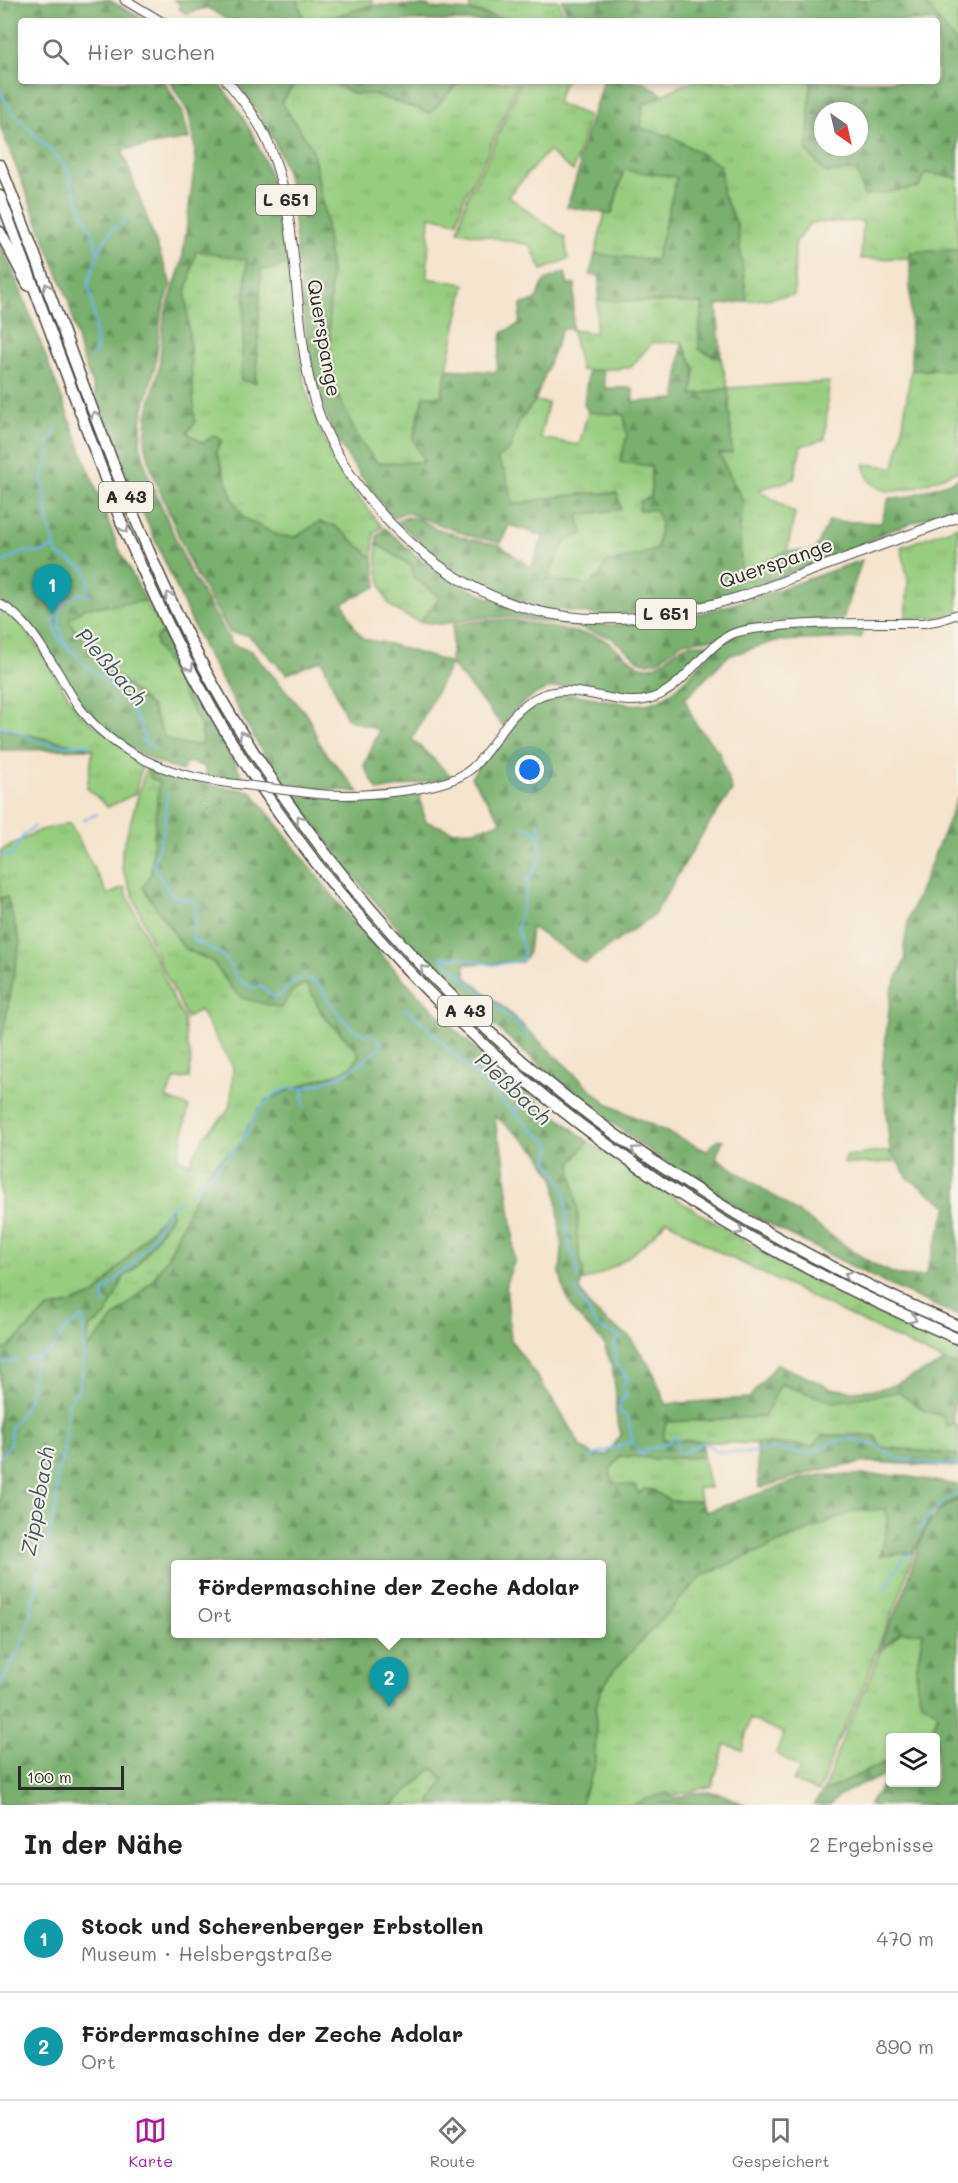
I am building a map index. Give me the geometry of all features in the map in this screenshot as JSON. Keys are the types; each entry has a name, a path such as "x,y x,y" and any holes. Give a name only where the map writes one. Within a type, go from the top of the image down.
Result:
{"highway":[{"name":"A 43","path":"0,165 127,502 194,649 254,752 291,808 354,891 408,952 474,1019 545,1082 611,1132 684,1182 765,1231 866,1284 958,1326"},
{"name":"A 43","path":"0,196 122,524 185,657 242,758 279,813 375,937 424,989 507,1067 567,1116 632,1163 721,1220 788,1258 958,1339"},
{"path":"0,232 53,337"}],"main road":[{"path":"125,0 155,18"},
{"name":"Querspange","path":"229,84 262,130 281,182 287,208 300,334 312,390 331,441 350,474 389,523 424,554 454,575 506,601 546,614 588,619 632,618 686,611 738,597 956,517"}],"street":[{"path":"0,604 24,622 81,710 111,740 160,768 228,783 317,794 360,796 454,780 470,770 519,710 537,697 552,692 574,691 634,701 647,700 667,691 714,646 733,633 800,624 940,621 958,614"}],"green space":[{"path":"0,0 109,0 141,18 18,18 18,84 166,84 183,113 189,139 122,150 171,284 161,316 155,366 142,416 140,444 148,475 190,572 233,645 251,651 308,716 321,747 359,792 285,785 259,746 202,645 130,484 80,351 68,299 0,126"},
{"path":"174,0 298,0 303,18 224,18 205,8 187,14 179,9 180,4"},
{"path":"298,0 372,0 372,5 336,16 303,18"},
{"path":"470,0 558,0 565,18 503,18 470,10"},
{"path":"562,0 958,0 958,178 926,173 919,187 864,196 857,170 826,173 807,151 811,84 940,84 940,18 569,18"},
{"path":"923,0 958,0 958,45 940,22 940,18 937,18"},
{"path":"372,5 429,6 430,8 470,11 494,18 303,18 336,16"},
{"path":"172,84 219,84 247,123 274,188 288,262 275,269 261,269 256,383 241,380 247,260 196,251 186,294 195,423 187,432 203,443 215,435 222,441 216,451 233,500 244,518 278,536 296,537 319,522 335,526 373,558 377,586 343,603 356,630 364,639 389,644 451,663 453,625 487,620 513,620 596,636 608,642 633,662 645,667 657,665 684,646 713,644 674,682 656,692 640,695 581,688 553,688 528,699 502,725 451,664 412,739 452,777 378,791 364,766 379,730 347,719 322,660 287,674 248,635 230,633 193,570 152,472 145,443 147,416 159,367 164,317 182,262 195,162 194,138 188,112"},
{"path":"237,84 295,84 281,102 312,148 325,214 331,276 330,345 336,391 358,438 377,463 424,462 413,439 424,396 442,396 447,369 496,372 502,333 519,324 521,304 535,301 545,280 565,272 568,285 575,284 572,329 562,329 535,401 519,421 510,449 497,459 505,472 513,505 590,493 617,493 621,509 578,515 583,534 564,541 548,579 588,585 601,575 606,563 657,550 661,523 656,510 639,510 640,501 651,497 651,466 620,462 627,436 624,415 588,412 584,404 588,371 603,370 605,388 633,388 633,402 676,399 682,342 695,369 692,395 728,388 732,453 719,454 743,501 740,529 741,573 787,551 814,552 829,521 881,523 889,498 904,498 958,479 958,506 881,534 863,544 739,593 687,608 604,616 546,608 509,597 468,580 446,565 397,522 406,517 419,519 435,528 469,539 499,545 531,567 544,536 509,525 501,543 471,536 405,512 393,518 350,461 326,415 311,362 300,289 288,178 276,144"},
{"path":"295,84 334,84 354,94 373,94 429,113 457,84 517,84 484,161 464,197 457,222 430,216 427,278 465,284 441,396 424,396 414,439 424,462 377,463 358,438 336,392 330,345 331,276 325,214 312,148 281,102"},
{"path":"334,84 457,84 430,113 373,94 354,94"},
{"path":"520,84 564,84 557,103 589,116 573,171 548,151 508,196 565,238 568,259 542,270 530,245 458,231 467,197 487,161"},
{"path":"602,84 646,84 663,95 644,104 641,128 673,137 721,166 722,193 737,224 747,301 717,305 721,359 699,349 703,303 598,300 600,276 590,275 595,254 656,260 677,177 624,170 611,214 567,207 580,166 578,161"},
{"path":"811,84 807,151 825,172 857,170 864,196 926,173 958,178 958,250 911,252 910,258 861,259 863,221 810,223 795,243 794,295 747,301 737,224 722,193 721,166 640,128 644,104 682,85"},
{"path":"624,170 677,177 656,261 595,254 605,213 612,214"},
{"path":"0,242 19,286 118,547 146,601 85,608 69,619 76,632 112,671 152,708 164,737 179,744 198,745 203,742 200,724 156,644 156,637 163,632 206,715 244,779 207,777 204,766 187,762 182,771 154,761 115,738 83,706 52,655 40,640 0,601"},
{"path":"196,250 247,259 241,380 256,383 261,269 288,262 298,348 310,401 331,454 346,480 382,527 374,533 373,558 335,526 319,523 296,537 278,536 244,518 233,500 216,451 222,441 215,435 203,444 187,433 195,423 186,294"},
{"path":"958,250 958,370 911,370 911,252"},
{"path":"598,300 703,303 699,349 721,359 728,388 692,395 695,369 681,342 652,343 630,368 581,371 572,330 595,333"},
{"path":"911,370 958,370 958,471 917,486 889,491 878,488 869,479 864,464 894,467 901,439"},
{"path":"829,382 825,439 801,446 794,479 758,490 795,513 787,551 740,573 740,529 743,501 719,454 732,452 728,388"},
{"path":"535,401 548,403 540,438 579,445 588,412 624,414 627,436 620,462 651,466 651,497 639,509 656,510 661,523 657,551 606,563 601,575 588,585 547,579 578,515 621,509 617,493 565,496 513,506 505,472 497,459 510,449 519,421"},
{"path":"958,526 958,611 938,617 906,619 908,580 901,547"},
{"path":"385,528 431,567 467,588 529,612 553,619 588,624 658,621 693,615 762,595 862,560 843,619 776,622 751,626 719,638 683,642 657,661 648,663 639,660 610,637 576,627 512,617 487,617 441,624 420,622 440,597 413,577 412,566 377,544 377,536"},
{"path":"377,544 412,566 428,586 441,597 420,622 396,610 386,600 379,576"},
{"path":"146,601 163,632 156,637 156,644 200,724 203,742 198,745 179,744 164,737 152,708 112,671 76,632 68,619 84,608"},
{"path":"0,605 22,623 79,713 143,762 135,794 108,807 87,788 93,749 0,729"},
{"path":"800,627 864,627 861,638 776,641 728,656 685,699 695,723 719,752 732,791 704,831 654,915 585,963 531,927 528,954 522,962 464,964 466,977 504,1008 607,1104 707,1151 718,1139 723,1140 716,1157 857,1254 898,1275 925,1276 948,1206 908,1178 890,1150 882,1072 891,991 905,960 904,947 909,917 958,797 958,1316 883,1282 740,1209 639,1144 537,1063 424,959 350,872 292,795 356,798 419,792 425,821 453,831 474,830 502,822 471,777 506,730 527,709 539,701 550,696 569,694 627,704 648,704 666,696 714,650 736,636 751,632"},
{"path":"0,729 93,749 0,750"},
{"path":"147,765 159,782 151,873 143,888 184,948 213,962 232,988 242,997 280,1008 293,990 304,984 308,986 322,1014 356,1049 359,1056 352,1066 340,1073 313,1081 258,1109 240,1144 207,1171 201,1189 192,1202 169,1255 152,1281 113,1319 86,1350 89,1328 105,1317 124,1277 145,1255 172,1214 170,1208 97,1293 74,1303 47,1309 7,1349 0,1350 0,1048 20,942 7,897 0,898 0,851 38,831 70,823 108,895 124,887 175,1003 185,1020 187,1044 191,1057 189,1078 175,1079 166,1098 189,1107 178,1158 189,1164 205,1135 227,1112 231,1102 233,1067 200,1010 187,1018 160,963 122,868 122,851"},
{"path":"147,765 184,779 251,791 346,912 402,978 452,1028 588,1141 571,1164 578,1216 577,1241 583,1272 580,1290 591,1308 608,1323 628,1335 652,1369 666,1404 749,1398 777,1364 831,1388 852,1391 879,1389 893,1385 945,1362 958,1365 958,1395 953,1411 955,1425 946,1427 944,1416 925,1411 898,1392 833,1402 781,1384 764,1417 666,1422 663,1440 703,1441 703,1457 657,1459 620,1456 610,1470 613,1483 635,1486 639,1494 644,1489 653,1490 670,1501 700,1501 706,1512 801,1479 820,1475 899,1475 957,1485 958,1498 932,1514 914,1552 880,1556 888,1523 885,1509 854,1511 703,1575 614,1670 601,1690 596,1705 595,1766 580,1805 429,1805 443,1780 433,1768 392,1805 0,1805 0,1350 7,1349 47,1309 74,1303 97,1293 170,1208 172,1214 145,1255 124,1277 105,1317 89,1328 87,1349 113,1319 152,1281 169,1255 192,1202 201,1189 207,1171 240,1144 248,1126 267,1099 340,1073 352,1066 359,1056 356,1049 322,1014 308,986 304,984 293,990 281,1008 242,998 213,962 184,948 143,888 151,873 159,782 150,778","holes":["495,1116 538,1152 555,1180 562,1249 560,1273 565,1293 575,1313 603,1342 612,1366 616,1414 621,1435 607,1455 595,1456 581,1447 555,1403 511,1340 506,1283 514,1262 513,1233 503,1151 497,1135"]},
{"path":"7,897 20,942 0,1049 0,898"},
{"path":"588,1141 619,1163 784,1266 863,1306 958,1348 958,1365 945,1362 715,1250 667,1220 629,1256 606,1271 582,1281 583,1272 577,1241 578,1216 571,1164"},
{"path":"889,1151 894,1162 847,1164 843,1162 846,1156"},
{"path":"781,1384 833,1402 898,1392 925,1411 944,1416 946,1427 958,1425 958,1455 881,1447 875,1436 824,1435 813,1446 663,1440 666,1422 764,1417"},
{"path":"824,1435 875,1436 881,1447 958,1455 958,1467 869,1462 820,1470 759,1488 756,1443 812,1446"},
{"path":"621,1455 657,1459 703,1457 710,1488 698,1488 700,1501 670,1501 653,1490 644,1489 639,1494 635,1486 613,1483 610,1470"},
{"path":"958,1500 958,1805 868,1805 886,1781 886,1787 940,1787 940,1733 931,1733 938,1713 920,1698 916,1680 923,1632 900,1632 878,1652 901,1601 926,1529 944,1507"},
{"path":"885,1509 887,1514 881,1555 914,1552 898,1601 877,1648 868,1677 837,1743 819,1792 793,1781 800,1769 776,1753 784,1733 750,1719 742,1750 725,1744 712,1786 671,1796 667,1793 633,1805 580,1805 595,1766 596,1705 601,1690 614,1670 703,1575 854,1511"},
{"path":"923,1631 916,1676 921,1695 927,1704 938,1713 931,1733 886,1733 886,1762 823,1792 878,1655 901,1632"},
{"path":"886,1762 886,1776 850,1790 829,1805 813,1805 823,1792"},
{"path":"433,1768 443,1780 429,1805 392,1805"},
{"path":"712,1792 745,1805 633,1805 667,1793 673,1799 693,1793"}],"waterway":[{"name":"Pleßbach","path":"0,91 12,112 67,167 77,199 93,235 98,254 88,283 94,314 96,351 91,357"},
{"path":"98,254 111,231 124,221"},
{"name":"Pleßbach","path":"57,429 48,444 49,455 42,480 49,525 57,554 85,569 90,583 87,586 89,594 87,596 79,593 72,599 65,600 59,618 60,631 72,652 114,689 131,708 145,742"},
{"path":"0,560 3,562 22,552 43,552 55,546"},
{"name":"Pleßbach","path":"54,617 58,637 72,652"},
{"path":"0,726 46,743 90,745"},
{"name":"Pleßbach","path":"140,740 154,746"},
{"name":"Pleßbach","path":"167,792 164,828 153,865 165,886 176,898 195,901 193,940 224,956 239,981 250,986 262,987 274,998 296,980 301,978 312,980 319,985 349,1026 357,1032 373,1035"},
{"path":"83,820 97,814"},
{"path":"538,823 542,834 540,839"},
{"path":"523,826 535,830 542,850 540,861 527,879 517,929 524,960 493,965 459,957 441,957 528,1034 528,1040"},
{"path":"0,855 12,856 23,836 34,827"},
{"name":"Pleßbach","path":"403,1010 407,1009 425,1025 552,1147 547,1160 564,1189 568,1239 577,1263 577,1279"},
{"name":"Zippebach","path":"190,1195 241,1142 257,1112 273,1095 286,1089 304,1088 343,1074 364,1061 382,1045 377,1038"},
{"path":"303,1089 304,1107"},
{"path":"516,1114 517,1105"},
{"name":"Zippebach","path":"105,1304 103,1293 129,1268 154,1236 171,1206 182,1201"},
{"name":"Pleßbach","path":"576,1290 597,1327 620,1338 615,1343 615,1363 628,1379 622,1385 627,1397 620,1400 619,1413 625,1414 628,1419 632,1439 642,1455 647,1449 662,1446 674,1437 677,1438 676,1450 682,1453 704,1442 716,1451 749,1453 771,1449 809,1454 832,1442 848,1439 877,1446 897,1459 939,1465 958,1464"},
{"path":"0,1457 10,1444 11,1427 28,1399 34,1365 40,1357 52,1349 63,1332 83,1317"},
{"name":"Zippebach","path":"0,1686 24,1639 57,1504 57,1474 64,1452 68,1404 78,1389 82,1372 83,1317"},
{"path":"25,1359 40,1357"},
{"path":"0,1363 18,1360"},
{"path":"589,1457 631,1442"},
{"path":"918,1531 931,1514 958,1492"},
{"path":"883,1592 904,1556 911,1554"}],"place":[{"name":"Stock und Scherenberger Erbstollen","path":"52,614"},
{"name":"Fördermaschine der Zeche Adolar","path":"389,1707"}]}
